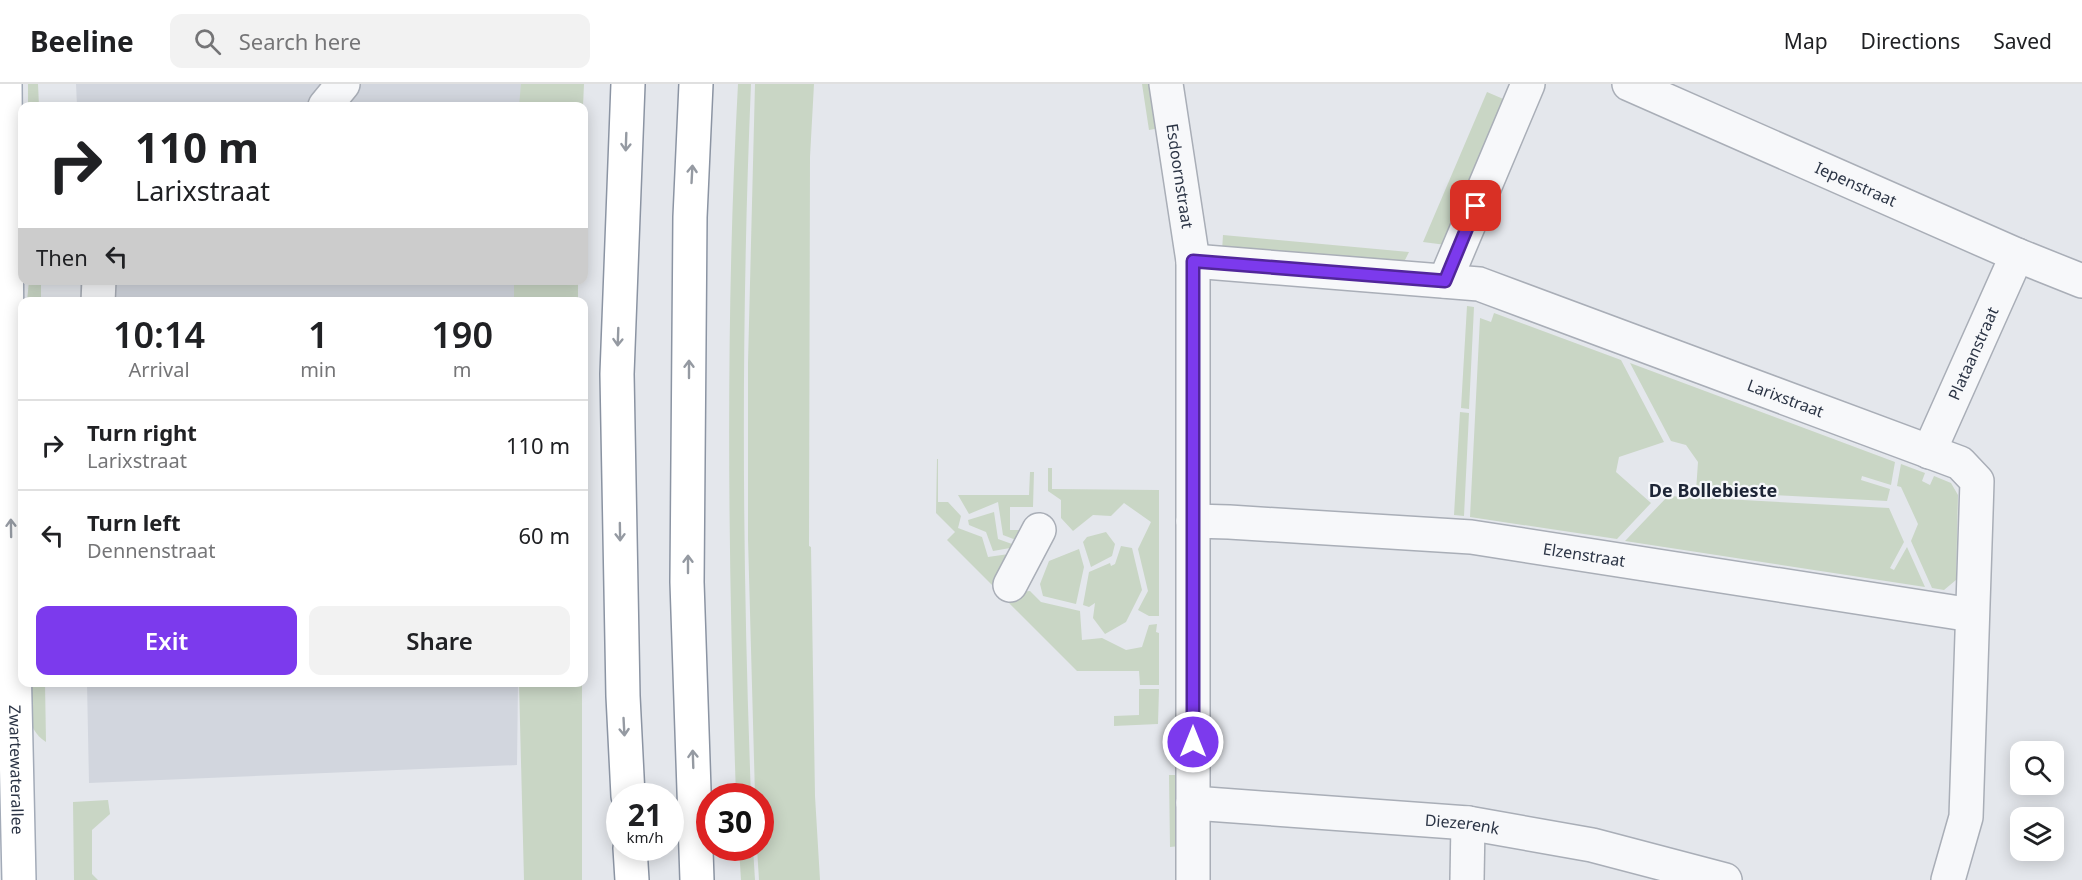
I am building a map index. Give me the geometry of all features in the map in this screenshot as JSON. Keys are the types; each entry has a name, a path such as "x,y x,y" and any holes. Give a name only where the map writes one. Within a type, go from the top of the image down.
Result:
{"main road":[{"name":"Zwartewaterallee","path":"4,84 19,880"},
{"path":"627,783 623,696 617,375 628,84"},
{"path":"696,84 690,217 687,582 697,880"},
{"path":"631,861 632,880"}],"street":[{"path":"328,102 343,84"},
{"name":"Esdoornstraat","path":"1166,84 1193,261 1193,880"},
{"path":"1445,281 1528,84"},
{"name":"Iepenstraat","path":"1629,84 2017,255 2082,281"},
{"name":"Plataanstraat","path":"1929,452 2017,255"},
{"name":"Larixstraat","path":"1193,261 1479,284 1960,463 1977,481 1966,817 1948,880"},
{"name":"Elzenstraat","path":"1193,521 1472,537 1972,615"},
{"path":"1010,585 1039,530"},
{"name":"Diezerenk","path":"1193,803 1468,823 1592,844 1725,880"},
{"path":"1467,880 1468,823"}],"shaded area":[{"path":"76,84 524,84 524,102 77,102"},
{"path":"80,285 522,285 522,297 80,297"},
{"path":"87,687 518,687 517,765 89,783"}],"green space":[{"path":"28,84 38,84 39,102 28,102"},
{"path":"521,84 584,84 583,102 519,102"},
{"path":"738,84 751,84 744,351 746,618 751,783 736,783 731,618 729,440"},
{"path":"755,84 814,84 810,157 809,546 811,547 815,796 820,880 759,880 758,861 774,861 774,783 755,783 748,539 748,363"},
{"path":"1142,84 1154,84 1160,128 1149,130"},
{"path":"1487,92 1508,101 1446,245 1423,242"},
{"path":"1223,235 1409,252 1402,266 1222,251"},
{"path":"29,285 41,285 41,297 27,297"},
{"path":"514,285 578,285 578,297 514,297"},
{"path":"1467,306 1474,307 1469,409 1461,408"},
{"path":"1494,313 1621,360 1664,442 1619,457 1616,472 1651,503 1617,539 1470,517 1480,318 1491,322"},
{"path":"1630,363 1895,462 1891,485 1862,476 1861,480 1890,489 1887,501 1696,491 1698,462 1686,445 1671,441"},
{"path":"1460,412 1469,413 1464,516 1454,515"},
{"path":"937,459 938,502 948,502 961,516 958,528 982,537 988,557 1009,554 1002,577 993,586 947,540 955,532 936,513"},
{"path":"1901,464 1925,473 1922,481 1930,485 1934,476 1951,483 1958,495 1956,580 1944,590 1932,588 1911,541 1918,524 1901,487 1897,486"},
{"path":"1048,468 1052,468 1052,489 1159,490 1159,616 1149,616 1138,610 1148,591 1138,549 1151,522 1124,503 1111,516 1093,515 1073,531 1061,518 1061,500 1048,491"},
{"path":"1030,472 1034,472 1033,507 1010,507 1010,530 1028,530 1019,541 1003,535 998,502 969,514 958,495 1029,495"},
{"path":"1668,496 1889,508 1904,542 1890,568 1894,570 1907,547 1925,587 1625,541"},
{"path":"994,512 998,539 1012,544 1010,548 993,551 986,532 969,525 968,520"},
{"path":"1106,532 1115,544 1112,556 1091,567 1083,542 1087,537"},
{"path":"1121,546 1132,548 1142,590 1126,622 1105,634 1093,618 1095,603 1089,607 1083,605 1089,572 1110,563 1111,566 1115,564"},
{"path":"1079,549 1084,567 1076,604 1043,596 1040,584 1049,561"},
{"path":"1030,591 1041,602 1080,611 1082,640 1102,638 1126,650 1142,647 1149,625 1157,624 1159,685 1140,685 1139,671 1077,671 1009,603 1017,592"},
{"path":"26,687 45,687 46,742 34,730 28,708"},
{"path":"519,687 582,687 582,880 524,880"},
{"path":"1139,689 1159,689 1158,724 1114,726 1114,716 1139,715"},
{"path":"1169,775 1180,775 1180,846 1170,847"},
{"path":"108,800 110,814 92,830 92,874 98,880 74,880 73,802"},
{"path":"740,861 754,861 755,880 741,880"}],"district":[{"name":"De Bollebieste","path":"1713,491"}],"route":[{"path":"1193,742 1193,261 1445,281 1476,206"}]}
